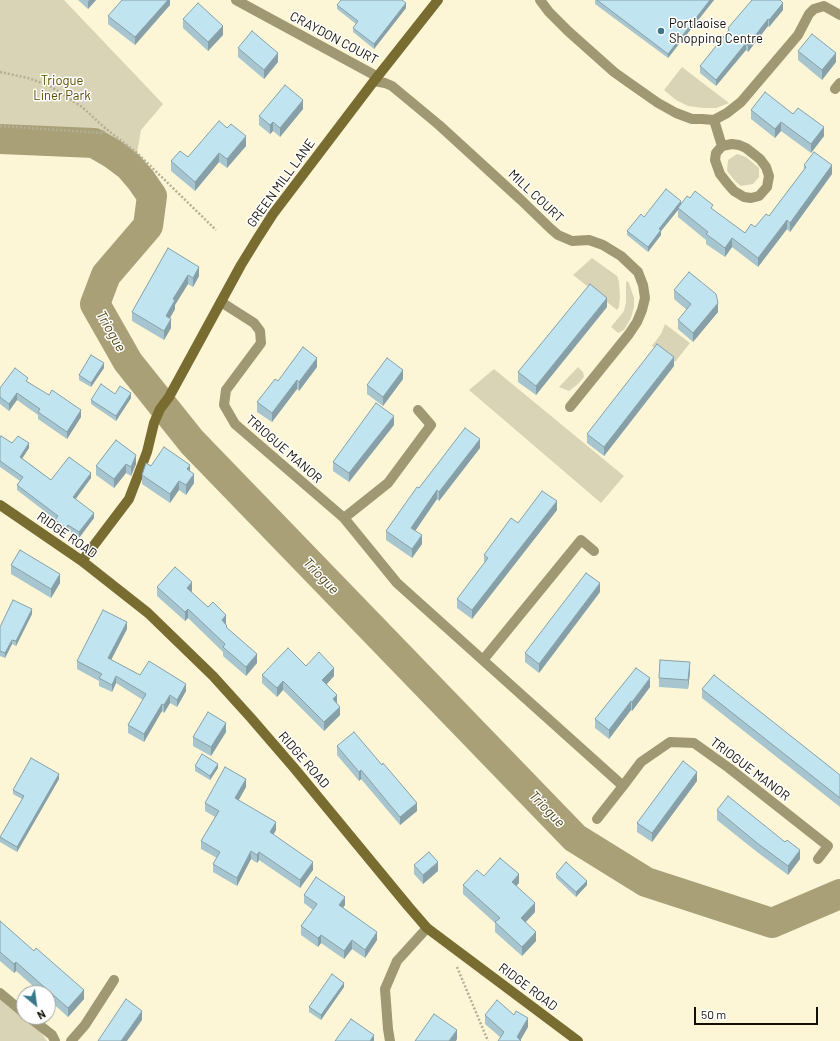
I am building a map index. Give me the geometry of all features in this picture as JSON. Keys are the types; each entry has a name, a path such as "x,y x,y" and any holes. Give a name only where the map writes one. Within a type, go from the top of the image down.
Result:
{"street":[{"name":"CRAYDON COURT","path":"236,0 376,79"},
{"name":"GREEN MILL LANE","path":"82,561 129,499 147,452 154,423 160,409 169,397 241,265 273,214 438,0"},
{"path":"540,0 549,12 568,31 608,67 658,103 676,113 692,119 714,120 728,113 741,102 798,35 809,14 814,9 824,6 840,15"},
{"name":"MILL COURT","path":"376,79 392,86 439,125 522,200 558,235 572,241 589,240 603,245 621,256 638,272 643,285 645,298 637,322 570,407"},
{"path":"714,120 722,146"},
{"path":"732,144 739,145 753,153 766,167 769,176 767,187 759,196 751,198 744,197 734,191 726,183 716,166 715,160 716,153 722,146 732,144"},
{"name":"TRIOGUE MANOR","path":"221,302 254,323 260,331 260,343 226,390 224,405 235,424 344,518 397,583 624,786"},
{"path":"344,518 388,483 431,425 418,410"},
{"name":"RIDGE ROAD","path":"0,505 82,561 148,613 213,676 295,769 427,928 578,1041"},
{"path":"483,660 581,540 594,550"},
{"name":"TRIOGUE MANOR","path":"597,819 624,786 641,762 670,742 694,743 730,768 828,846 818,859"},
{"path":"390,1041 385,989 397,962 427,928"},
{"path":"71,1041 85,1025 114,980"},
{"path":"0,993 16,1006"},
{"path":"39,1025 52,1036 55,1041"}],"path":[{"path":"0,72 28,78 50,86 82,107 159,173 216,230"},
{"path":"0,126 103,133 105,128"},
{"path":"461,954 457,967 488,1041"}],"green space":[{"name":"Triogue Liner Park","path":"0,0 64,0 163,104 141,130 137,153 116,144 92,150 0,153"},
{"path":"682,67 729,103 716,108 703,108 688,106 676,100 664,90"},
{"path":"737,154 746,157 759,168 759,177 753,184 741,186 727,171 728,160"},
{"path":"592,258 617,276 620,297 619,307 617,310 573,275"},
{"path":"627,281 634,298 634,307 631,318 624,330 618,333 611,327 624,311"},
{"path":"665,324 690,343 675,362 652,346 661,334"},
{"path":"578,367 583,372 584,377 578,384 569,391 559,387"},
{"path":"494,369 624,476 601,503 469,390"},
{"path":"0,997 16,1011 16,1025 33,1025 40,1031 47,1041 0,1041"}],"building":[{"path":"122,0 168,0 135,37 108,16"},
{"path":"341,0 402,0 406,3 374,44 353,28 358,21 337,5"},
{"name":"Portlaoise Shopping Centre","path":"597,0 710,0 668,54"},
{"path":"752,0 780,0 783,3 769,20 768,19 748,45 746,43 716,80 700,66 729,30 728,28"},
{"path":"198,3 223,26 208,42 183,19"},
{"path":"252,31 278,53 264,70 238,48"},
{"path":"812,34 836,53 822,70 798,51"},
{"path":"285,85 303,100 280,128 273,122 270,125 259,116"},
{"path":"765,92 793,114 798,108 824,127 811,144 781,122 775,129 751,110"},
{"path":"219,121 227,128 231,124 246,136 227,159 219,153 195,182 171,161 180,151 188,157"},
{"path":"814,152 832,165 790,223 787,220 758,258 732,238 725,248 706,234 708,232 678,208 687,196 690,198 695,191 713,205 711,208 745,233 751,224 755,227 766,214 769,216 806,167 804,165"},
{"path":"666,189 681,201 659,229 661,230 648,247 627,231 641,214 644,217"},
{"path":"168,248 199,267 193,278 188,275 173,299 175,300 166,316 171,319 164,331 132,312"},
{"path":"689,272 716,294 718,303 693,333 678,320 691,304 674,290"},
{"path":"590,284 607,298 536,386 518,372"},
{"path":"657,344 674,357 604,447 587,434"},
{"path":"303,347 317,358 299,382 297,380 272,413 257,402 275,379 278,381"},
{"path":"91,355 104,363 91,383 79,375"},
{"path":"387,358 403,370 383,397 367,385"},
{"path":"15,368 28,378 26,381 49,395 52,390 81,410 67,432 38,412 40,409 17,393 9,404 0,397 0,388"},
{"path":"101,384 115,394 120,386 131,393 116,416 91,400"},
{"path":"376,403 394,416 349,473 333,462"},
{"path":"465,428 480,439 439,492 437,490 411,528 422,535 412,549 386,531 417,487 419,488"},
{"path":"1,436 12,443 18,436 29,443 20,457 51,480 69,457 91,473 73,497 94,513 79,532 68,525 66,528 55,520 58,516 17,485 23,477 0,461"},
{"path":"116,440 136,455 131,467 126,464 114,479 96,466"},
{"path":"164,447 190,465 187,469 194,474 186,485 179,481 170,494 142,475 146,463 151,466"},
{"path":"542,491 557,501 472,610 457,599 488,558 484,555 511,518 518,523"},
{"path":"20,550 60,574 51,589 11,565"},
{"path":"175,567 192,582 187,588 208,607 213,602 226,615 222,620 227,626 226,627 257,654 246,667 223,647 225,644 188,609 185,612 157,587"},
{"path":"586,573 600,583 539,664 525,653"},
{"path":"13,600 32,609 16,641 12,640 5,653 0,651 0,627"},
{"path":"103,610 127,622 108,658 140,675 149,661 186,684 177,700 170,695 164,705 162,704 144,734 128,725 146,694 116,676 112,685 99,678 102,674 77,661"},
{"path":"288,648 306,666 319,652 334,668 322,680 337,695 333,699 340,707 324,722 283,681 277,688 262,675"},
{"path":"660,660 690,662 688,680 659,678"},
{"path":"636,668 650,678 609,730 595,719"},
{"path":"714,675 840,775 840,798 702,689"},
{"path":"208,712 226,723 211,747 193,737"},
{"path":"354,732 417,803 400,817 361,770 359,772 337,746"},
{"path":"202,754 218,764 210,776 195,766"},
{"path":"31,758 59,774 17,847 0,837 24,796 13,790"},
{"path":"683,761 697,772 652,833 637,823"},
{"path":"225,767 246,779 235,798 276,822 270,832 313,862 300,880 259,852 257,855 251,851 237,878 213,864 220,852 201,841 219,811 205,803"},
{"path":"728,796 785,842 787,840 800,850 788,866 717,810"},
{"path":"429,852 438,862 423,875 414,865"},
{"path":"500,858 519,874 512,882 535,903 521,918 536,932 522,947 495,922 500,918 463,885 477,870 484,876"},
{"path":"566,862 587,881 576,892 556,874"},
{"path":"316,877 345,897 339,905 377,932 365,950 352,940 344,951 321,935 318,938 301,926 317,904 304,895"},
{"path":"0,921 34,951 36,948 84,990 68,1008 56,997 56,985 42,985 16,962 14,964 0,952"},
{"path":"332,974 344,983 321,1015 309,1007"},
{"path":"126,999 142,1011 121,1041 98,1041"},
{"path":"497,1000 514,1015 516,1011 528,1018 517,1037 521,1041 498,1041 504,1032 485,1015"},
{"path":"434,1014 457,1030 449,1041 415,1041"},
{"path":"351,1019 374,1035 370,1041 335,1041"}],"waterway":[{"name":"Triogue","path":"0,139 94,143 113,154 129,166 141,180 152,196 148,226 106,275 95,304 128,362 192,442 575,838 646,882 772,923 840,894"}],"place":[{"name":"Portlaoise Shopping Centre","path":"661,31"}]}
